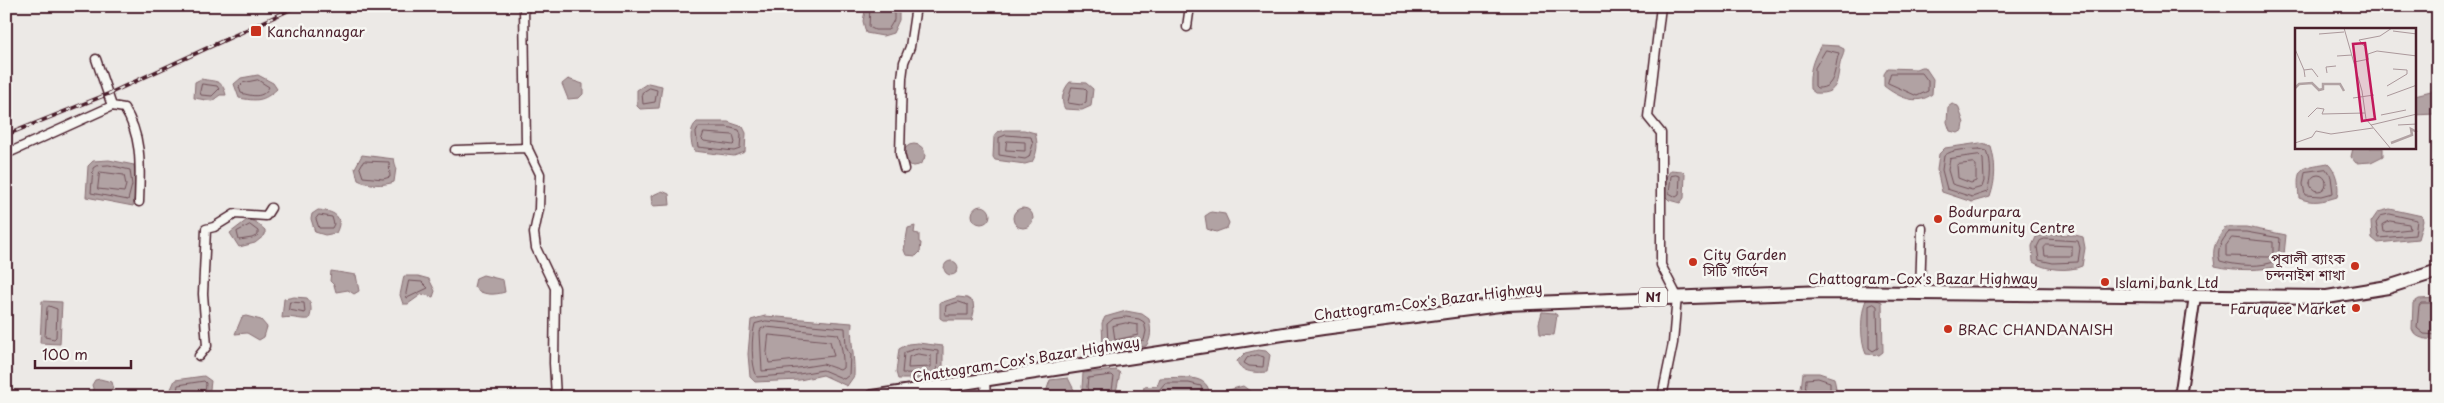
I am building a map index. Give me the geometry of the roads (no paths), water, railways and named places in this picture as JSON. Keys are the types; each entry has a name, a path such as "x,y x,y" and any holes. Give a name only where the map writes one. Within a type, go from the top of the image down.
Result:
{"highway":[{"name":"Chattogram-Cox's Bazar Highway","path":"872,397 1323,328 1507,304 1677,296 1824,292 2327,297 2388,287 2438,271"}],"street":[{"path":"524,6 524,104 528,148 540,174 540,209 534,232 536,248 555,288 554,354 556,397"},
{"path":"904,169 900,154 902,78 904,62 910,47 916,6"},
{"path":"1187,27 1191,6"},
{"path":"1661,6 1648,117 1661,133 1661,265 1677,296 1673,343 1662,397"},
{"path":"96,60 112,106"},
{"path":"6,154 112,106 120,106 125,110 137,136 141,172 139,202"},
{"path":"455,150 528,148"},
{"path":"199,356 206,346 204,294 206,229 214,227 235,214 266,216 271,208"},
{"path":"1920,293 1922,228"},
{"path":"2180,397 2195,296"},
{"path":"985,381 986,397"}],"water":[{"path":"866,6 899,6 899,20 893,33 883,36 866,33 863,21"},
{"path":"1821,45 1838,46 1844,49 1844,52 1836,84 1829,91 1815,93 1810,89 1810,77 1813,61"},
{"path":"1925,67 1933,79 1932,94 1926,98 1914,100 1901,97 1884,86 1884,74 1888,68 1916,69"},
{"path":"258,75 273,83 277,89 259,100 239,98 234,84 241,78"},
{"path":"201,79 218,82 223,86 226,95 220,95 212,101 194,98 195,82"},
{"path":"568,79 583,84 583,94 579,98 568,99 562,84"},
{"path":"1070,82 1086,83 1093,89 1091,106 1082,110 1065,109 1063,106 1063,95"},
{"path":"648,83 662,86 659,108 640,109 637,106 637,90"},
{"path":"2431,91 2438,94 2438,110 2434,114 2416,115 2416,95"},
{"path":"1952,104 1958,106 1964,123 1963,130 1958,133 1950,131 1947,122 1948,107"},
{"path":"697,122 728,122 743,127 746,133 745,152 734,156 694,151 691,135"},
{"path":"1024,130 1035,133 1037,148 1032,162 1025,164 995,160 993,157 994,137 997,132"},
{"path":"1980,143 1991,147 1993,153 1994,178 1990,197 1972,202 1942,192 1937,170 1939,154 1945,148"},
{"path":"914,144 922,147 925,155 922,163 914,166 906,163 903,155 906,147"},
{"path":"2353,149 2383,149 2383,156 2371,162 2356,163 2351,157"},
{"path":"362,155 394,159 396,168 394,182 376,184 358,180 355,168"},
{"path":"109,160 134,165 137,185 133,206 86,197 88,166 93,161"},
{"path":"2328,163 2337,179 2337,197 2323,201 2299,198 2298,180 2302,170 2311,166"},
{"path":"1671,170 1682,171 1685,174 1684,198 1680,203 1669,200 1664,195 1665,179"},
{"path":"662,191 669,194 670,205 652,206 651,196"},
{"path":"981,206 987,209 990,215 987,221 981,224 975,221 972,215 975,209"},
{"path":"1023,208 1030,211 1033,218 1030,225 1023,228 1016,225 1013,218 1016,211"},
{"path":"2390,209 2422,216 2423,221 2418,239 2378,243 2372,238 2371,222 2378,212"},
{"path":"318,210 333,213 336,216 339,222 336,233 325,235 315,232 311,219 312,214"},
{"path":"1211,212 1225,214 1229,223 1227,228 1216,232 1207,229 1205,216"},
{"path":"247,220 252,220 259,224 265,230 265,235 255,243 239,247 230,233"},
{"path":"915,226 914,233 919,234 919,242 921,243 920,252 916,256 906,255 904,250 908,228"},
{"path":"2225,227 2246,227 2286,235 2283,265 2249,270 2215,266 2214,249"},
{"path":"2044,234 2083,237 2085,248 2082,266 2071,269 2057,269 2044,267 2033,262 2032,246 2036,237"},
{"path":"948,261 954,261 958,268 954,275 948,275 944,271 944,265"},
{"path":"331,271 356,275 359,291 354,294 348,290 336,292 334,285 330,281"},
{"path":"483,275 503,280 505,292 489,294 477,290 474,287 476,278"},
{"path":"404,276 418,276 429,279 435,291 433,297 422,294 408,304 403,304 400,295"},
{"path":"294,297 307,298 309,300 311,314 309,319 282,318 284,299"},
{"path":"958,297 967,298 973,302 972,320 943,320 940,318 940,303"},
{"path":"2438,298 2438,340 2419,337 2412,329 2413,303 2419,299"},
{"path":"1874,299 1882,302 1883,352 1879,355 1866,354 1862,335 1862,320 1866,300"},
{"path":"42,301 62,302 60,344 40,343"},
{"path":"1126,311 1142,314 1149,319 1151,330 1149,340 1146,346 1109,351 1103,347 1102,323 1105,317"},
{"path":"1542,312 1557,315 1554,335 1540,334 1539,323"},
{"path":"246,316 261,320 267,327 264,337 259,340 247,333 235,334 242,317"},
{"path":"765,316 852,323 854,376 847,386 823,375 800,380 755,382 750,377 748,354 751,320"},
{"path":"918,343 943,346 943,377 940,379 898,379 896,372 899,349 908,344"},
{"path":"1258,350 1266,351 1270,355 1267,372 1245,370 1239,365 1237,361 1245,353"},
{"path":"1116,370 1120,373 1115,397 1086,397 1082,388 1083,373"},
{"path":"1803,373 1819,373 1834,378 1836,388 1834,397 1800,397"},
{"path":"204,376 211,381 209,397 172,397 171,389 175,380"},
{"path":"1184,377 1199,380 1205,383 1209,397 1142,397 1144,387 1157,386 1160,378"},
{"path":"1068,378 1075,392 1073,397 1049,397 1046,392 1050,380"},
{"path":"100,379 112,382 113,386 110,395 95,395 92,385 95,380"},
{"path":"1243,386 1258,397 1222,397 1222,392"},
{"path":"413,391 429,391 435,397 377,397"}],"railway":[{"path":"6,135 108,94 298,6"}],"place":[{"name":"Kanchannagar","path":"256,31"},
{"name":"Bodurpara Community Centre","path":"1938,219"},
{"name":"City Garden সিটি গার্ডেন","path":"1693,262"},
{"name":"পূবালী ব্যাংক চন্দনাইশ শাখা","path":"2355,266"},
{"name":"Islami bank Ltd","path":"2105,282"},
{"name":"Faruquee Market","path":"2356,308"},
{"name":"BRAC CHANDANAISH","path":"1948,329"}]}
